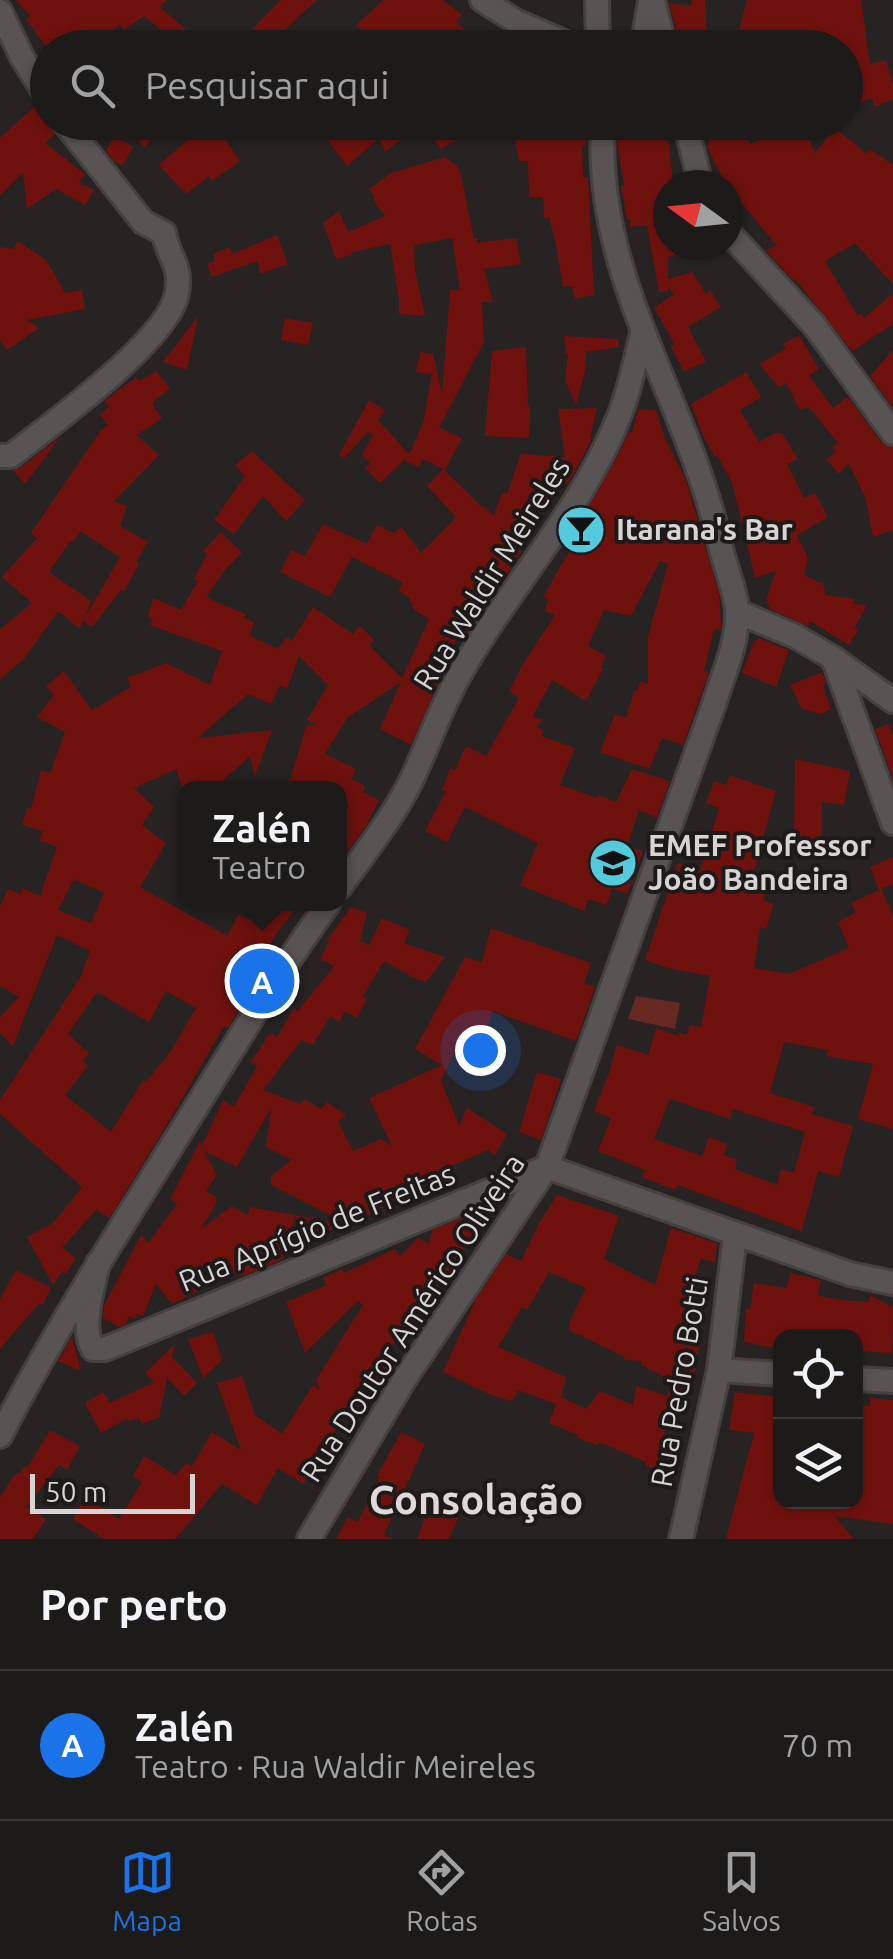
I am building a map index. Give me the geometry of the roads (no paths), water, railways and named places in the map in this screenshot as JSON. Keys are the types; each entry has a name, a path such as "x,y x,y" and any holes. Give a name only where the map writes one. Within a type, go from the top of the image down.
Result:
{"street":[{"path":"482,0 536,30"},
{"path":"597,0 598,30"},
{"path":"646,30 652,0"},
{"path":"652,0 660,30"},
{"path":"0,11 30,71"},
{"path":"6,456 120,368 160,326 177,297 178,270 164,233 143,222 78,140"},
{"name":"Rua Doutor Américo Oliveira","path":"309,1539 404,1380 547,1167 734,642 738,612 714,516 682,422 642,332 618,263 604,188 602,140"},
{"path":"690,140 698,170"},
{"path":"743,250 814,326 893,433"},
{"name":"Rua Waldir Meireles","path":"347,877 394,811 476,649 592,473 619,417 642,332"},
{"path":"738,612 795,636 893,700"},
{"path":"833,658 893,823"},
{"path":"0,1436 8,1407 269,988 323,911"},
{"path":"547,1167 850,1274 893,1282"},
{"name":"Rua Aprígio de Freitas","path":"98,1263 86,1338 93,1349 105,1348 547,1167"},
{"name":"Rua Pedro Botti","path":"681,1539 719,1370 735,1235"},
{"path":"719,1370 773,1374"},
{"path":"863,1379 893,1381"}],"place":[{"name":"Itarana's Bar","path":"581,530"},
{"name":"EMEF Professor João Bandeira","path":"613,863"},
{"name":"Zalén","path":"262,981"}],"district":[{"name":"Consolação","path":"476,1500"}]}
